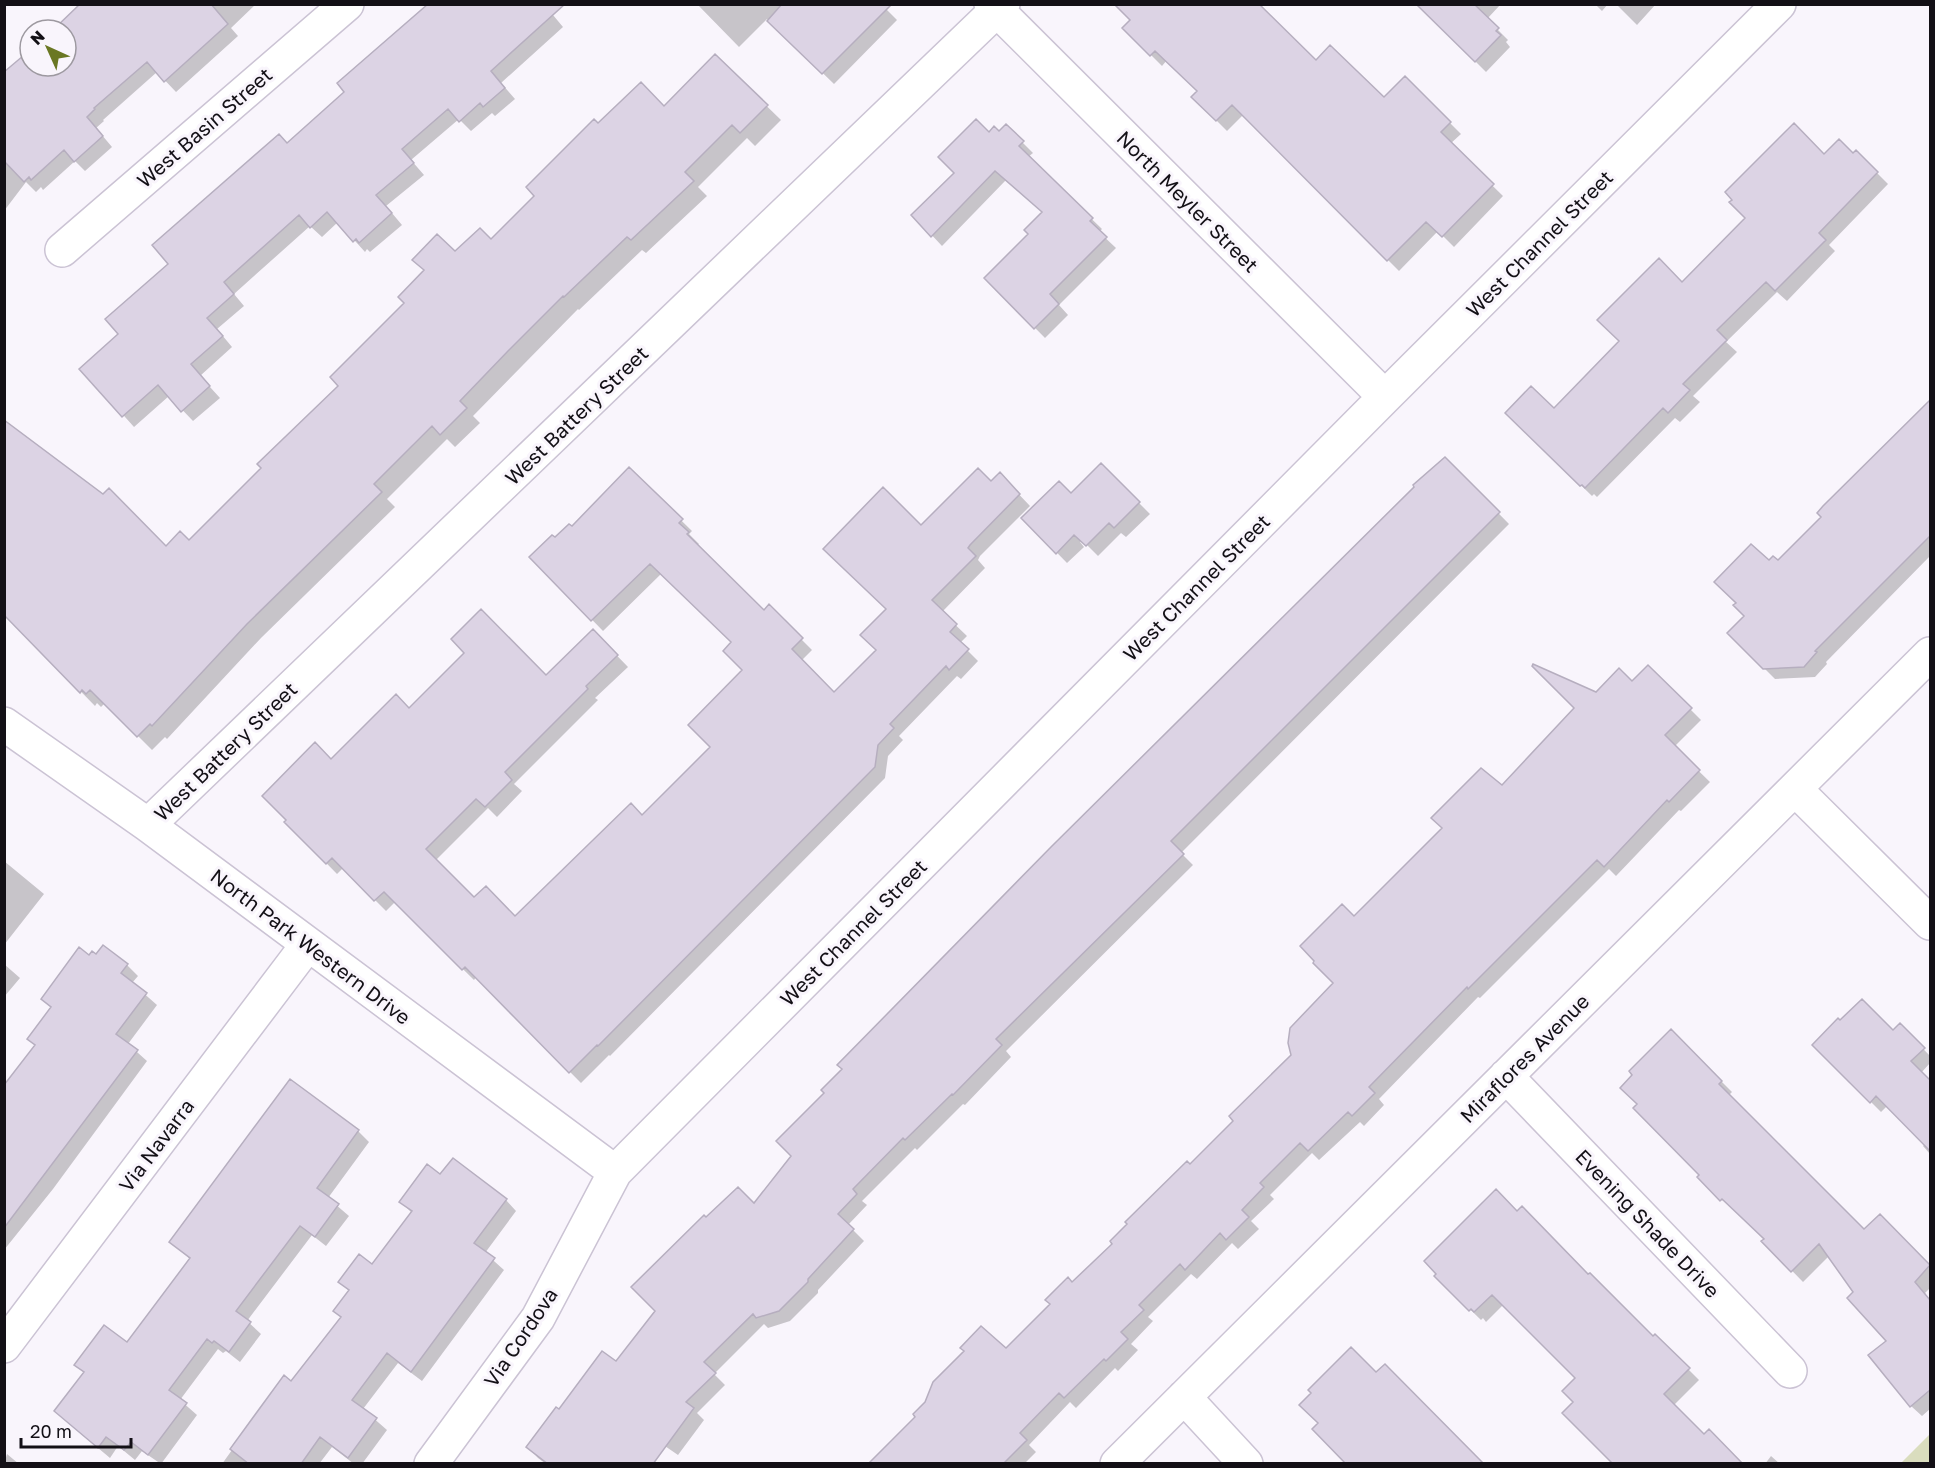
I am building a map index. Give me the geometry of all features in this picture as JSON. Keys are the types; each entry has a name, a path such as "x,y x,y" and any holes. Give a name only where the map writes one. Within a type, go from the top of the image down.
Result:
{"street":[{"name":"West Basin Street","path":"62,250 347,4"},
{"name":"West Channel Street","path":"615,1172 1779,4"},
{"name":"North Meyler Street","path":"997,6 1385,397"},
{"name":"West Battery Street","path":"148,825 997,6"},
{"name":"Miraflores Avenue","path":"1117,1464 1930,654"},
{"name":"North Park Western Drive","path":"4,724 148,825 615,1172"},
{"path":"1795,789 1930,923"},
{"name":"Via Navarra","path":"4,1346 308,944"},
{"name":"Evening Shade Drive","path":"1506,1076 1790,1371"},
{"name":"Via Cordova","path":"431,1464 538,1318 615,1172"},
{"path":"1184,1397 1246,1464"}],"green space":[{"path":"1930,1434 1930,1463 1901,1463"}],"building":[{"path":"80,4 211,4 228,24 164,82 147,62 94,108 87,117 103,136 74,162 64,150 31,180 29,177 24,182 4,161 4,72 18,60 18,78 78,78 78,18 65,18"},
{"path":"428,4 565,4 491,71 505,88 483,107 480,103 459,122 448,109 402,149 414,163 376,195 392,213 359,243 356,239 353,242 327,212 310,228 299,215 224,282 234,294 207,318 223,336 191,364 210,386 181,412 158,385 122,417 79,369 118,334 105,319 168,264 152,245 279,134 287,143 344,92 337,83"},
{"path":"782,4 892,4 822,74 767,21"},
{"path":"1114,4 1259,4 1316,60 1330,45 1384,97 1405,76 1451,122 1441,132 1494,184 1442,237 1426,222 1387,261 1232,105 1216,121 1191,97 1197,91 1155,51 1150,56 1122,28 1130,20"},
{"path":"1416,4 1474,4 1499,28 1496,31 1501,35 1475,62"},
{"path":"715,54 768,105 740,133 732,125 685,172 694,181 631,240 627,237 508,351 460,401 467,408 440,435 432,426 374,484 382,492 247,624 152,726 150,724 137,737 90,690 86,694 82,690 80,693 4,615 4,420 103,494 109,488 166,546 180,531 189,540 261,468 257,464 338,386 330,377 404,303 398,297 424,270 412,260 437,234 455,251 480,228 491,239 534,196 526,187 594,119 598,123 641,82 664,106"},
{"path":"976,119 989,132 994,126 999,131 1006,124 1024,141 1019,146 1093,218 1090,221 1107,237 1050,294 1059,304 1034,329 984,278 1028,234 1024,230 1042,212 995,171 931,237 911,215 954,173 938,157"},
{"path":"1794,123 1824,154 1839,139 1853,153 1856,150 1878,172 1819,233 1826,240 1775,291 1766,282 1717,330 1727,340 1683,384 1690,390 1668,413 1663,408 1585,488 1580,486 1505,413 1531,386 1554,408 1619,341 1597,320 1659,258 1682,282 1745,218 1729,202 1732,200 1725,192"},
{"path":"1930,400 1930,536 1815,651 1817,652 1804,667 1763,669 1727,633 1744,616 1733,605 1736,603 1714,582 1751,544 1769,560 1773,556 1778,560 1821,517 1817,513 1823,506"},
{"path":"1445,457 1500,512 1171,841 1184,854 996,1039 1002,1045 953,1095 905,1140 903,1138 853,1189 857,1194 838,1214 854,1229 808,1279 808,1282 779,1311 756,1318 753,1314 704,1362 716,1373 686,1402 694,1408 653,1464 548,1464 526,1447 556,1407 559,1409 602,1351 616,1361 655,1311 631,1287 704,1215 706,1217 738,1187 754,1203 791,1156 776,1141 824,1093 821,1090 842,1069 837,1065 1051,847 1414,487 1413,485"},
{"path":"1101,463 1140,502 1114,528 1109,523 1086,546 1074,535 1056,554 1021,518 1059,481 1071,493"},
{"path":"629,467 683,519 679,523 689,532 687,534 764,610 769,604 803,638 792,649 834,692 876,650 860,635 886,609 823,549 883,487 921,525 978,468 991,481 1000,472 1020,494 970,545 968,548 976,556 932,600 957,624 950,632 969,649 949,670 946,666 890,724 894,728 878,745 875,767 569,1073 465,967 462,970 384,892 374,901 332,858 326,864 262,796 315,742 331,759 396,694 409,708 464,653 451,639 481,609 546,675 593,629 618,655 586,686 588,689 505,772 512,780 485,807 476,799 426,849 474,897 486,886 515,916 631,803 642,815 710,747 688,725 742,670 723,651 731,642 650,564 591,621 529,557 552,535 555,537 569,524 572,526"},
{"path":"1533,664 1596,692 1619,668 1632,681 1648,665 1692,708 1665,735 1700,770 1669,802 1667,800 1604,867 1597,860 1468,989 1467,987 1369,1087 1375,1093 1352,1116 1348,1112 1308,1151 1300,1143 1260,1183 1264,1187 1242,1210 1249,1217 1226,1240 1220,1233 1185,1270 1180,1264 1139,1305 1144,1310 1121,1332 1128,1339 1064,1398 1059,1393 1020,1433 1027,1440 1003,1464 868,1464 915,1417 913,1414 925,1402 933,1382 964,1351 960,1348 981,1326 1006,1348 1050,1304 1045,1300 1068,1277 1072,1282 1112,1244 1110,1241 1127,1224 1125,1222 1187,1161 1190,1164 1233,1121 1229,1116 1291,1055 1288,1043 1290,1028 1333,983 1300,946 1342,904 1354,916 1442,828 1431,818 1481,768 1502,785 1574,708 1532,666"},
{"path":"103,945 128,964 121,973 147,993 116,1034 138,1050 4,1228 4,1085 35,1045 27,1039 51,1007 41,999 79,947 89,955 92,951 96,954"},
{"path":"1862,999 1893,1030 1900,1023 1925,1048 1911,1061 1930,1080 1930,1151 1876,1096 1870,1103 1812,1045 1838,1018 1840,1020"},
{"path":"1671,1029 1722,1081 1719,1084 1864,1229 1880,1214 1930,1265 1915,1282 1930,1300 1930,1390 1910,1407 1868,1355 1886,1341 1847,1298 1853,1292 1819,1244 1791,1272 1761,1241 1764,1239 1722,1199 1720,1201 1697,1177 1699,1175 1633,1108 1637,1104 1620,1088 1632,1075 1629,1071"},
{"path":"290,1079 359,1130 317,1188 339,1204 315,1237 300,1226 236,1311 251,1322 229,1352 214,1341 212,1343 207,1339 169,1390 187,1403 148,1455 131,1442 124,1450 106,1437 98,1448 54,1411 84,1372 74,1365 104,1325 127,1342 190,1258 169,1242"},
{"path":"453,1158 507,1199 474,1243 495,1258 411,1372 387,1353 352,1400 377,1418 348,1458 320,1437 301,1464 249,1464 230,1449 284,1375 291,1381 341,1317 333,1311 349,1290 338,1282 359,1254 372,1264 412,1211 399,1202 427,1164 440,1174"},
{"path":"1496,1189 1517,1211 1522,1206 1588,1274 1590,1273 1653,1336 1655,1334 1690,1368 1664,1394 1704,1434 1709,1429 1743,1464 1613,1464 1562,1413 1573,1402 1562,1391 1575,1378 1492,1295 1474,1312 1471,1309 1469,1311 1434,1276 1436,1274 1424,1261"},
{"path":"1351,1347 1376,1372 1385,1364 1484,1464 1346,1464 1312,1429 1318,1423 1299,1405 1311,1393 1308,1390"}]}
